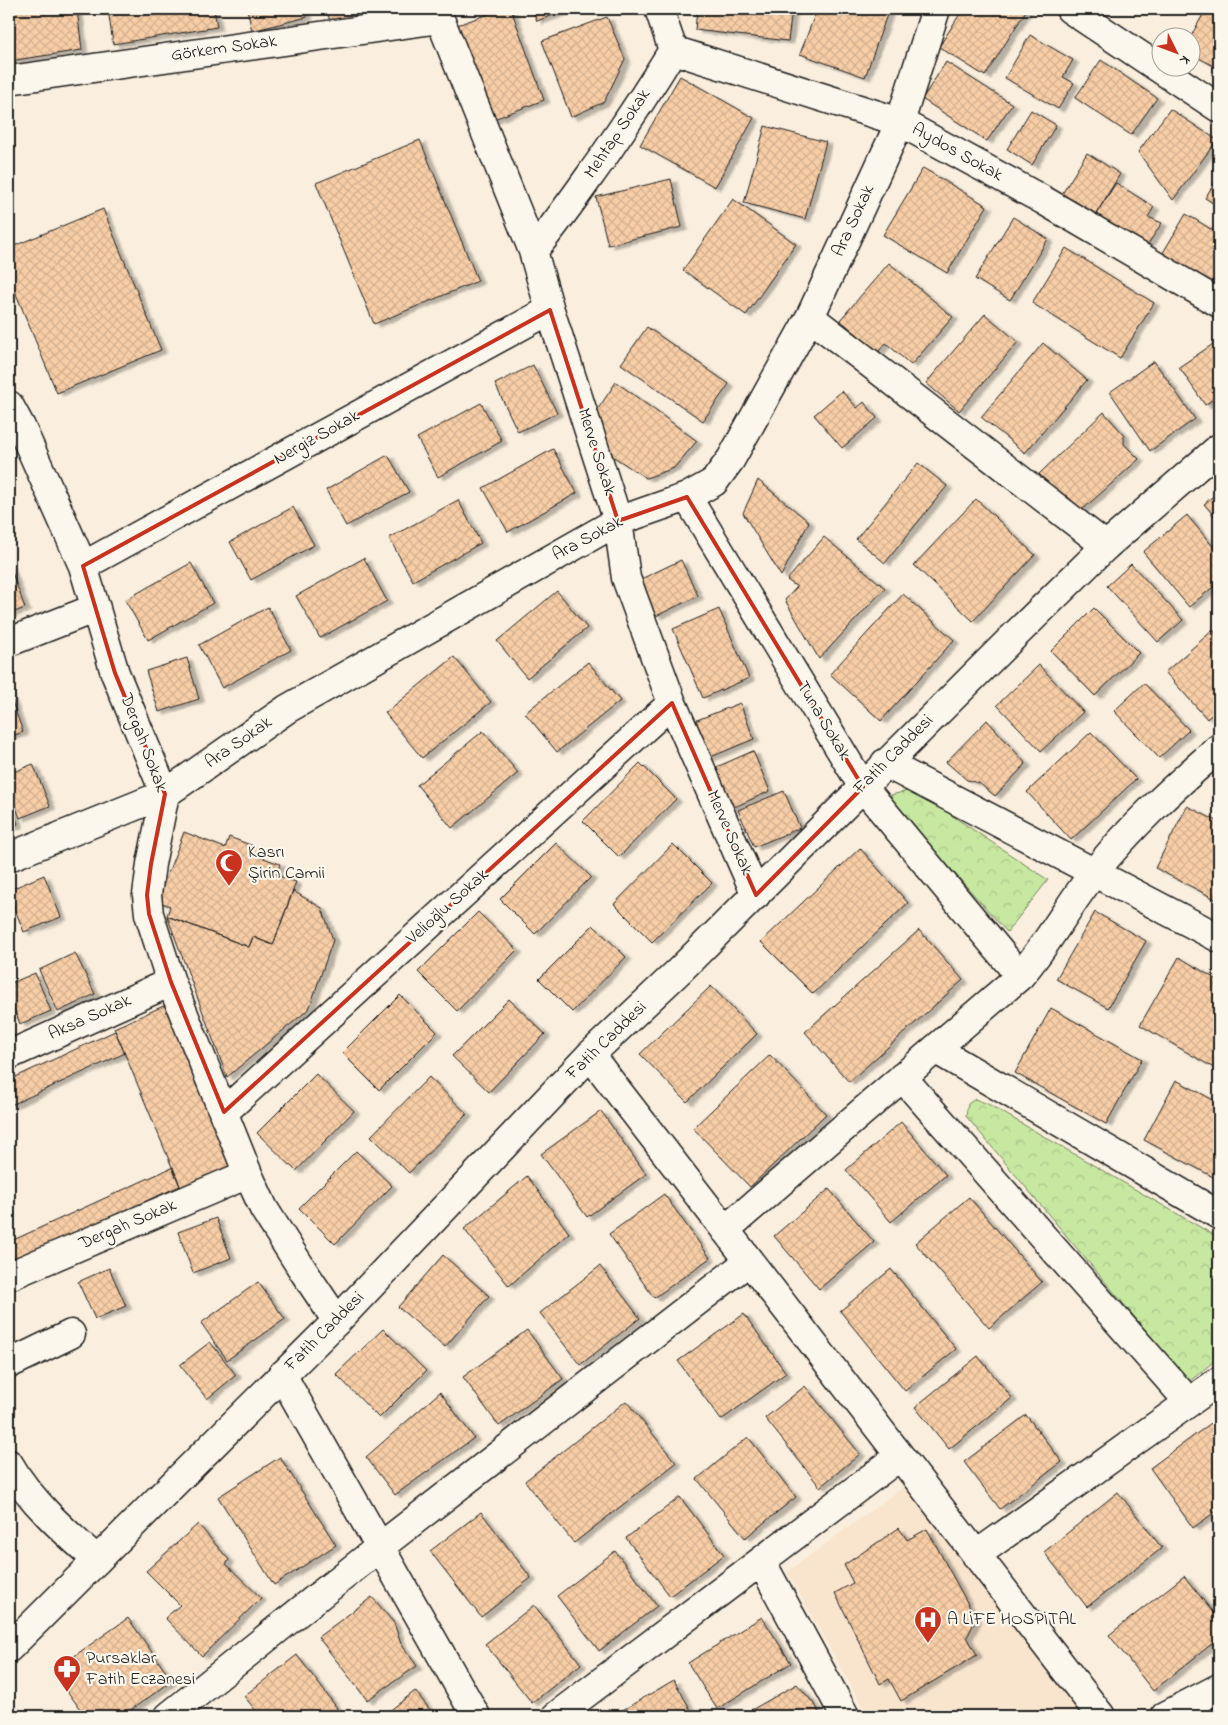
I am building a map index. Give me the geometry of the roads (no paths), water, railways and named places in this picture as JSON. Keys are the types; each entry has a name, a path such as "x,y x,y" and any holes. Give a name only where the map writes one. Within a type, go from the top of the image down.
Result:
{"street":[{"path":"659,9 673,50"},
{"name":"Ara Sokak","path":"9,857 165,794 287,709 618,521 687,498 714,482 731,459 810,317 900,122 936,9"},
{"path":"1070,9 1219,108"},
{"name":"Görkem Sokak","path":"9,80 438,14"},
{"name":"Merve Sokak","path":"438,14 533,251 550,310 618,521 626,578 672,703 756,895"},
{"name":"Aydos Sokak","path":"673,50 900,122 1043,200 1219,303"},
{"name":"Mehtap Sokak","path":"533,251 574,199 647,92 673,50"},
{"name":"Nergiz Sokak","path":"83,566 550,310"},
{"path":"810,317 1106,546"},
{"name":"Dergah Sokak","path":"13,421 83,566 115,673 165,794 151,864 147,895 149,914 171,982 248,1174 264,1209 337,1320"},
{"name":"Fatih Caddesi","path":"9,1648 337,1320 590,1055 756,895 886,763 1106,546 1219,448"},
{"name":"Tuna Sokak","path":"687,498 863,787 1020,976"},
{"path":"9,642 96,608"},
{"name":"Velioğlu Sokak","path":"224,1112 672,703"},
{"path":"725,1230 1020,976 1035,958 1093,873 1143,816 1219,748"},
{"path":"886,763 1219,938"},
{"name":"Aksa Sokak","path":"9,1055 171,982"},
{"path":"935,1049 1219,1216"},
{"path":"590,1055 1101,1716"},
{"path":"902,1077 1188,1402"},
{"name":"Dergah Sokak","path":"9,1276 248,1174"},
{"path":"169,1716 380,1548 749,1261"},
{"path":"9,1364 71,1334"},
{"path":"282,1376 476,1716"},
{"path":"976,1555 1219,1381"},
{"path":"556,1716 900,1456"},
{"path":"9,1464 34,1498 55,1522 97,1560"},
{"path":"761,1561 845,1716"},
{"path":"1165,1716 1219,1688"}],"place":[{"name":"Kasrı Şirin Camii","path":"229,887"},
{"name":"A LİFE HOSPİTAL","path":"928,1644"},
{"name":"Pursaklar Fatih Eczanesi","path":"67,1693"}]}
